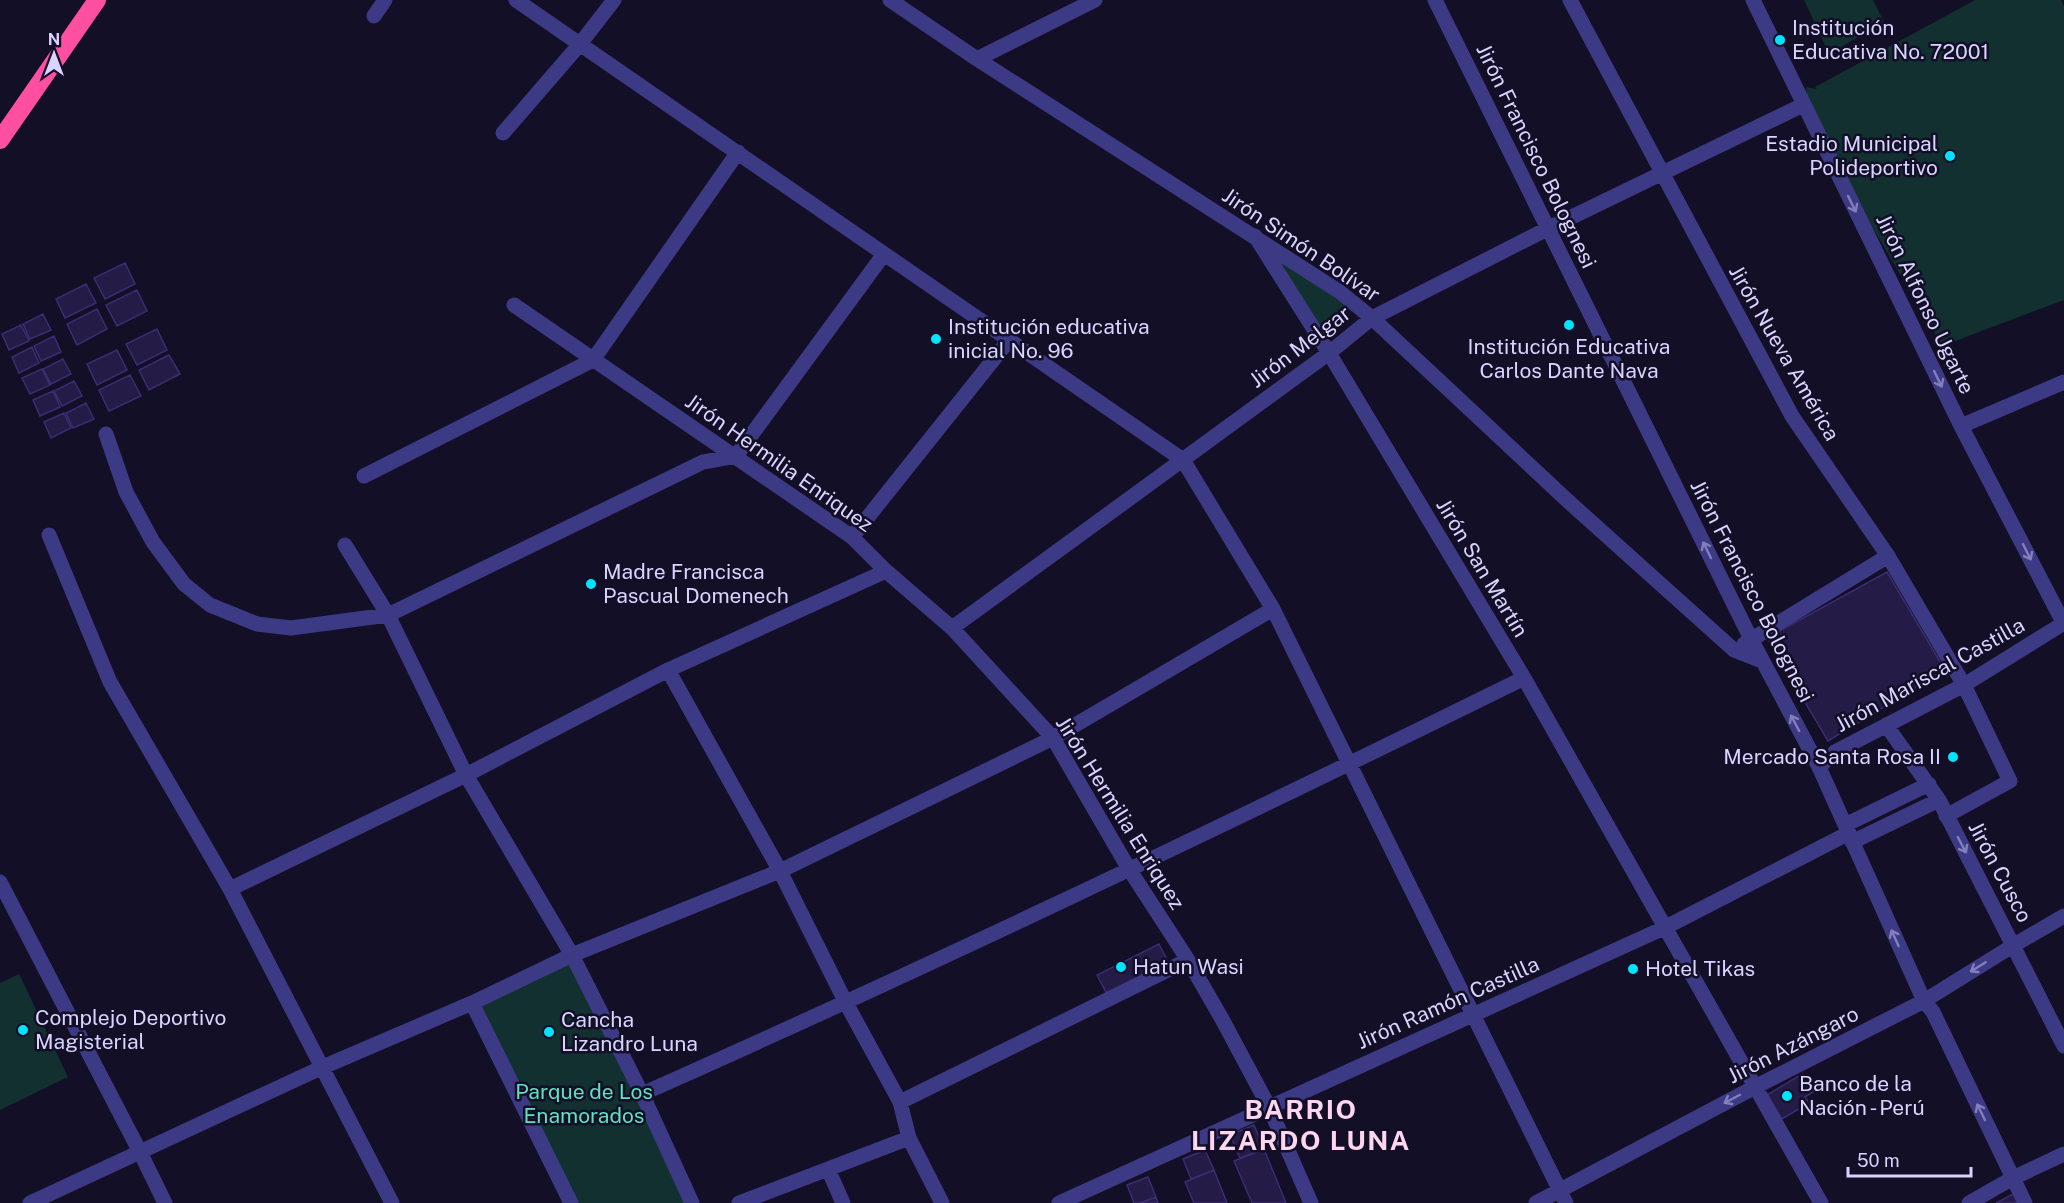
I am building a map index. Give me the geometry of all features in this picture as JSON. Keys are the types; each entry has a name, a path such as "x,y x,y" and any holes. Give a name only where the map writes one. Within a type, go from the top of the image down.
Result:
{"highway":[{"path":"0,140 97,0"}],"street":[{"path":"374,16 385,0"},
{"path":"516,0 1183,460 1273,609 1562,1197"},
{"path":"503,133 580,44 614,0"},
{"name":"Jirón Simón Bolívar","path":"890,0 977,59 1340,292 1372,318 1569,502 1734,650 1762,661"},
{"path":"977,59 1095,0"},
{"name":"Jirón Francisco Bolognesi","path":"1435,0 1762,661 1819,767 1924,1001 1933,1012 2025,1203"},
{"name":"Jirón Nueva América","path":"1570,0 1792,416 1888,556 1964,685 2010,781 1946,816"},
{"name":"Jirón Alfonso Ugarte","path":"1753,0 1961,426 2064,624"},
{"name":"Jirón Melgar","path":"952,628 1329,353 1372,318 1549,228 1803,105"},
{"path":"364,477 593,360 738,152"},
{"name":"Jirón San Martín","path":"1255,236 1329,353 1524,678 1821,1203"},
{"path":"106,434 126,492 153,542 184,584 210,605 257,624 291,628 388,615 703,462 736,456 884,254"},
{"name":"Jirón Hermilia Enriquez","path":"514,304 852,537 886,571 952,628 1053,738 1129,869 1188,960 1269,1107 1311,1203"},
{"path":"852,537 1009,340"},
{"path":"1961,426 2064,382"},
{"path":"49,535 110,682 230,889 392,1203"},
{"path":"345,545 388,615 466,775 572,955 642,1094 692,1203"},
{"path":"1734,650 1888,556"},
{"path":"230,889 466,775 668,670 886,571"},
{"path":"30,1203 323,1067 472,1003 572,955 780,871 1053,738 1273,609"},
{"name":"Jirón Mariscal Castilla","path":"1819,767 1834,752 1964,685 2064,624"},
{"path":"668,670 780,871 846,1003 900,1102 909,1138 942,1203"},
{"path":"642,1094 846,1003 1350,764 1524,678"},
{"name":"Jirón Cusco","path":"1886,725 1939,800 2064,1046"},
{"path":"1849,833 1929,784"},
{"path":"1849,833 1939,800"},
{"name":"Jirón Ramón Castilla","path":"1059,1203 1664,928 1849,833"},
{"path":"0,882 165,1203"},
{"name":"Jirón Azángaro","path":"1536,1203 1562,1197 1755,1087 1924,1001 2064,916"},
{"path":"900,1102 1188,960"},
{"path":"472,1003 571,1203"},
{"path":"740,1203 909,1138"},
{"path":"1969,1203 2013,1178 2064,1154"},
{"path":"828,1169 843,1203"}],"green space":[{"path":"1804,0 1873,0 1884,22 1829,54"},
{"name":"Estadio Municipal Polideportivo","path":"1975,0 2061,0 2064,6 2064,300 1942,346 1867,218 1807,95 1806,87 1817,89 1815,87"},
{"path":"1263,246 1351,308 1315,335"},
{"name":"Parque de Los Enamorados","path":"572,955 691,1203 573,1203 478,1006"},
{"name":"Complejo Deportivo Magisterial","path":"19,974 68,1077 0,1110 0,983"}],"building":[{"path":"125,263 135,284 105,299 94,278"},
{"path":"86,284 96,303 65,318 56,299"},
{"path":"137,290 147,311 117,326 106,305"},
{"path":"97,309 107,329 77,345 67,324"},
{"path":"43,314 51,330 30,339 23,324"},
{"path":"21,325 29,341 9,350 2,334"},
{"path":"157,329 167,350 137,365 126,344"},
{"path":"54,336 61,352 41,361 34,346"},
{"path":"32,347 39,363 19,373 12,357"},
{"path":"117,350 127,370 97,385 87,364"},
{"path":"169,355 180,374 149,390 139,370"},
{"path":"63,359 71,374 51,384 43,369"},
{"path":"42,369 50,385 30,394 22,378"},
{"path":"130,375 141,396 109,411 99,390"},
{"path":"74,381 82,396 62,406 54,391"},
{"path":"53,391 60,407 40,416 33,400"},
{"path":"86,403 94,419 73,428 66,413"},
{"path":"64,413 71,428 51,438 44,422"},
{"path":"1887,572 1945,670 1828,741 1767,638"},
{"path":"1159,944 1169,964 1107,994 1097,975"},
{"name":"Banco de la Nación - Perú","path":"1802,1074 1813,1092 1805,1097 1809,1103 1782,1119 1767,1095"},
{"path":"1254,1125 1264,1149 1240,1158 1230,1135"},
{"path":"1264,1149 1286,1203 1252,1203 1234,1161"},
{"path":"1205,1150 1214,1170 1191,1179 1183,1159"},
{"path":"1214,1170 1227,1203 1194,1203 1185,1182"},
{"path":"1148,1177 1156,1197 1134,1203 1127,1185"},
{"path":"2015,1193 2019,1203 1996,1203"},
{"path":"1156,1197 1158,1203 1140,1203"}],"place":[{"name":"Institución Educativa No. 72001","path":"1780,40"},
{"name":"Estadio Municipal Polideportivo","path":"1950,156"},
{"name":"Institución Educativa Carlos Dante Nava","path":"1569,325"},
{"name":"Institución educativa inicial No. 96","path":"936,339"},
{"name":"Madre Francisca Pascual Domenech","path":"591,584"},
{"name":"Mercado Santa Rosa II","path":"1953,757"},
{"name":"Hatun Wasi","path":"1121,967"},
{"name":"Hotel Tikas","path":"1633,969"},
{"name":"Complejo Deportivo Magisterial","path":"23,1030"},
{"name":"Cancha Lizandro Luna","path":"549,1032"},
{"name":"Banco de la Nación - Perú","path":"1787,1096"}],"district":[{"name":"BARRIO LIZARDO LUNA","path":"1301,1126"}]}
